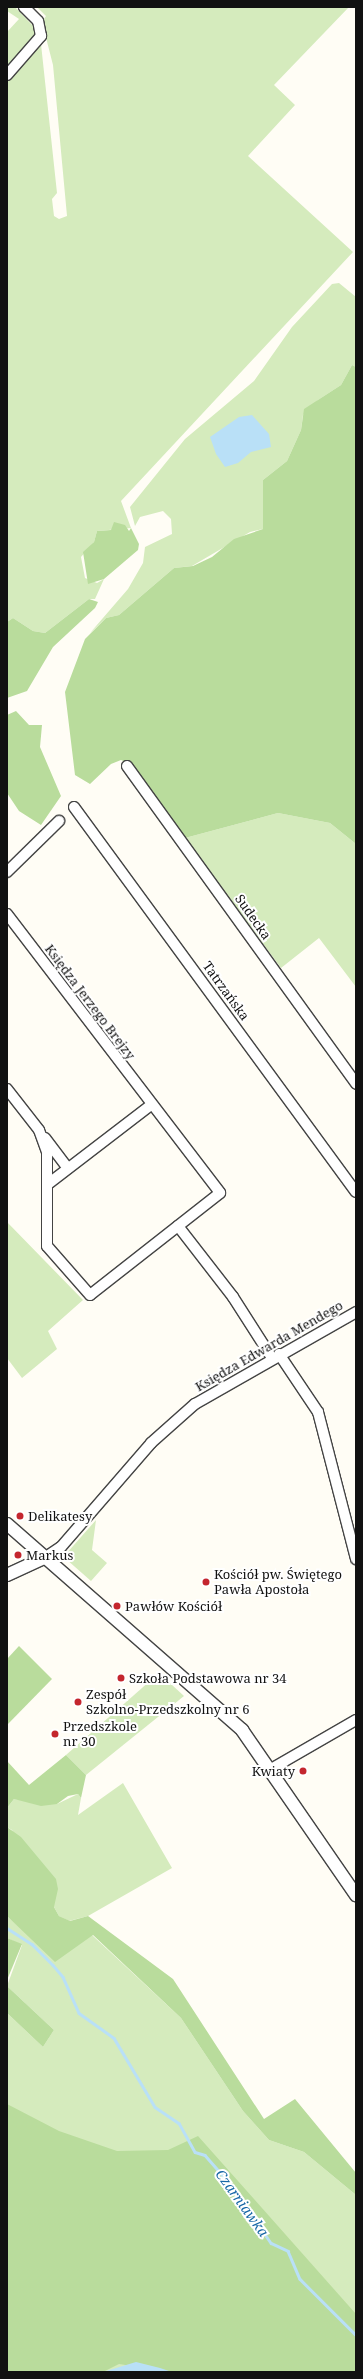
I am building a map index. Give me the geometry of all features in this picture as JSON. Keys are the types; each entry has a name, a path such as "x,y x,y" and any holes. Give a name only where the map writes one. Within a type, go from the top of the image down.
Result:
{"street":[{"path":"7,75 41,36 38,22 24,7"},
{"name":"Sudecka","path":"126,766 356,1084"},
{"name":"Tatrzańska","path":"74,807 356,1192"},
{"path":"7,872 59,821"},
{"name":"Księdza Jerzego Brejzy","path":"7,914 151,1105 220,1193 90,1295 47,1246 48,1184"},
{"path":"7,1089 68,1168"},
{"path":"48,1184 151,1105"},
{"path":"39,1130 47,1152 48,1184"},
{"path":"178,1226 233,1297 318,1412 356,1559"},
{"name":"Księdza Edwarda Mendego","path":"46,1557 61,1547 171,1424 217,1389 356,1312"},
{"path":"7,1524 231,1720 271,1769 356,1895"},
{"path":"7,1575 46,1557"},
{"path":"271,1769 356,1720"}],"green space":[{"path":"7,7 15,7 36,29 36,35 7,72 7,32 19,19 7,11"},
{"path":"37,7 349,7 274,85 295,105 248,156 353,252 121,501 131,528 97,531 94,542 81,557 85,578 97,583 104,579 95,599 89,599 45,633 33,631 13,618 7,622 7,81 41,44 57,193 52,199 54,216 59,219 67,216 53,65 42,22 46,16"},
{"path":"339,283 356,297 356,367 352,365 341,385 318,400 303,415 301,430 287,461 263,480 263,529 250,532 192,566 174,568 119,615 106,618 90,633 128,589 143,563 145,547 172,534 171,519 163,511 140,517 135,526 130,507 185,439 254,381 292,327 332,284"},
{"path":"352,365 356,367 356,844 330,823 278,813 185,838 126,762 121,760 111,764 90,784 75,775 65,692 85,639 106,618 119,615 174,568 193,566 212,557 234,539 263,529 263,480 287,461 301,430 304,409 341,385"},
{"path":"114,522 125,525 129,531 131,528 139,544 138,550 104,579 88,584 83,552 94,542 97,531 111,530"},
{"path":"89,599 98,602 95,608 53,647 27,691 7,698 7,622 13,618 33,631 45,633"},
{"path":"16,711 29,725 42,725 40,747 61,796 41,825 19,811 7,793 7,715"},
{"path":"278,813 330,823 356,844 356,987 319,938 281,968 185,838"},
{"path":"7,1222 83,1300 48,1331 57,1349 22,1378 7,1358"},
{"path":"96,1520 92,1550 107,1563 91,1581 66,1559 66,1554"},
{"path":"19,1646 52,1679 7,1725 7,1659"},
{"path":"159,1673 184,1696 86,1775 66,1755"},
{"path":"66,1755 86,1775 81,1798 78,1794 68,1796 57,1804 41,1806 14,1799 7,1808 7,1761 29,1785"},
{"path":"123,1783 172,1868 88,1916 69,1921 59,1916 12,1830 7,1827 7,1808 14,1799 57,1804 78,1794 81,1798 78,1815"},
{"path":"7,1827 21,1837 56,1879 58,1889 54,1907 59,1916 70,1921 88,1916 173,1979 264,2119 295,2099 356,2173 356,2195 304,2152 269,2140 243,2111 181,2018 93,1935 55,1962 7,1916"},
{"path":"7,1916 17,1925 92,1935 181,2018 243,2111 269,2140 304,2152 356,2195 356,2372 7,2372 7,2013 43,2047 54,2030 7,1986 22,1945 7,1938"},
{"path":"7,1938 22,1944 7,1980"},
{"path":"7,1986 54,2030 43,2047 7,2013"},
{"path":"7,2104 59,2131 117,2151 168,2150 198,2136 356,2314 356,2372 172,2372 119,2364 103,2372 7,2372"}],"water":[{"path":"252,415 269,434 271,447 251,452 238,463 225,467 216,454 210,437 239,417"},
{"path":"136,2362 160,2368 172,2372 103,2372"}],"waterway":[{"name":"Czarniawka","path":"7,1928 32,1944 53,1965 63,1977 79,2013 114,2038 155,2107 179,2123 195,2152 205,2155 232,2186 271,2243 288,2251 300,2279 356,2335"}],"place":[{"name":"Delikatesy","path":"20,1516"},
{"name":"Markus","path":"18,1555"},
{"name":"Kościół pw. Świętego Pawła Apostoła","path":"206,1582"},
{"name":"Pawłów Kościół","path":"117,1606"},
{"name":"Szkoła Podstawowa nr 34","path":"121,1678"},
{"name":"Zespół Szkolno-Przedszkolny nr 6","path":"78,1702"},
{"name":"Przedszkole nr 30","path":"55,1734"},
{"name":"Kwiaty","path":"303,1771"}]}
